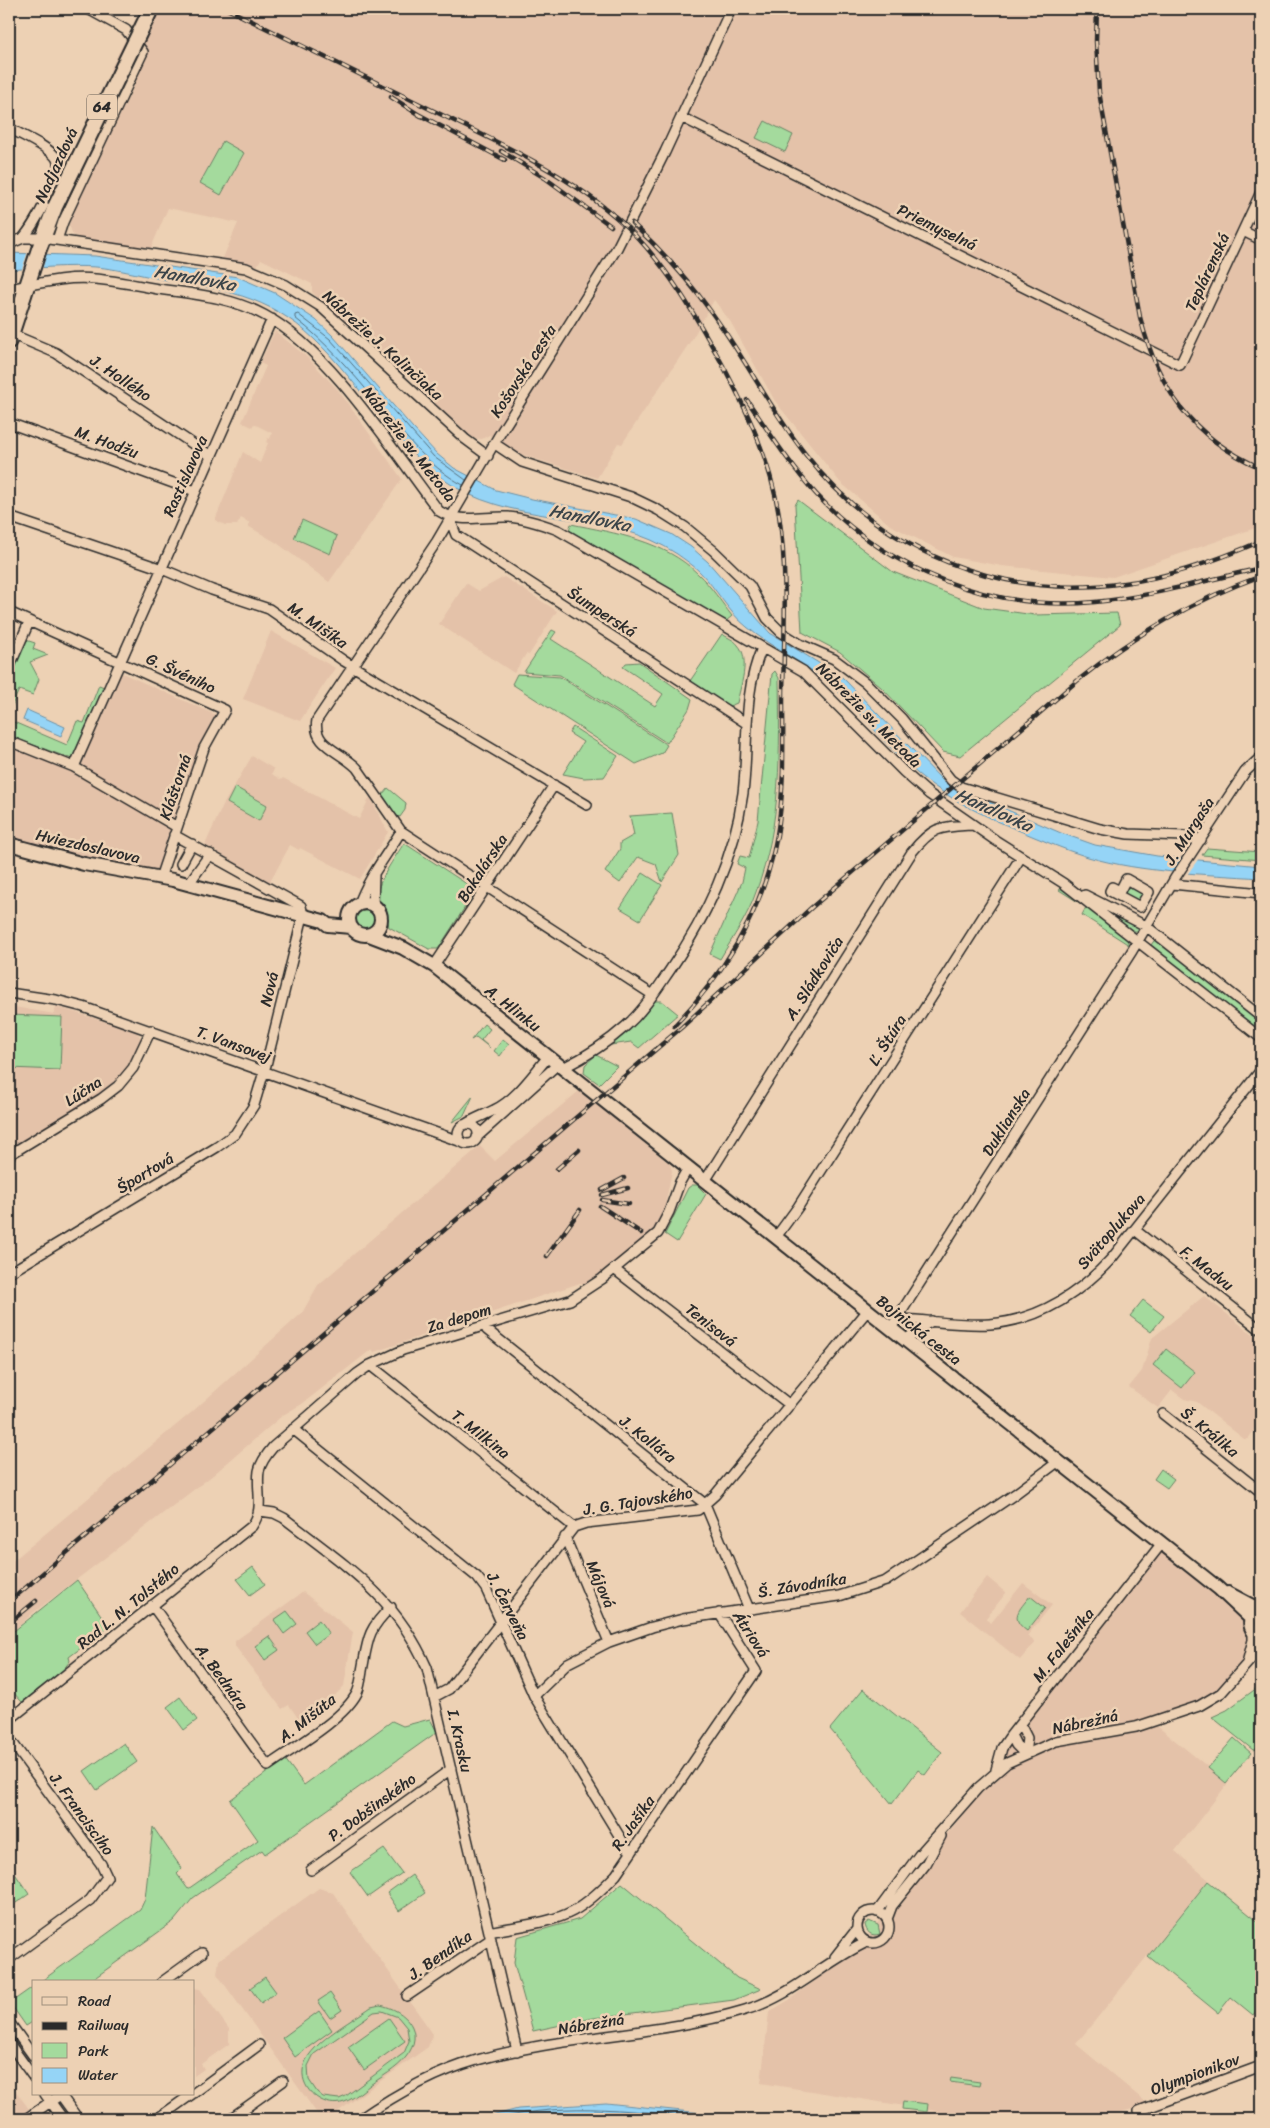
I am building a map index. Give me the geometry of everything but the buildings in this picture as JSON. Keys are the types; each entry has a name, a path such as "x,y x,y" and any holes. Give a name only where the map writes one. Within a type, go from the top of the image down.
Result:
{"main road":[{"name":"Nadjazdová","path":"29,279 46,242 49,211 151,9"},
{"name":"64","path":"10,338 29,279"}],"street":[{"path":"46,242 63,222 143,52 126,30 88,9"},
{"name":"Košovská cesta","path":"401,831 349,759 320,740 316,733 317,720 450,518 617,248 731,9"},
{"name":"Priemyselná","path":"681,117 1180,365"},
{"path":"9,128 51,152 57,159 59,168 49,211 23,238 9,244"},
{"name":"Teplárenská","path":"1180,365 1261,192"},
{"path":"1243,230 1261,240"},
{"name":"Nábrežie J. Kalinčiaka","path":"23,238 234,265 258,272 286,285 330,314 465,440 488,456"},
{"name":"Nábrežie sv. Metoda","path":"9,289 29,279 51,281 94,278 226,300 272,319 311,351 346,388 438,511 450,518 509,517 536,522 558,530 803,671 904,772 972,825 1063,883"},
{"name":"Rastislavova","path":"74,767 123,663 128,646 195,491 272,319"},
{"name":"J. Hollého","path":"10,338 56,353 211,456"},
{"name":"M. Hodžu","path":"9,423 195,491"},
{"path":"495,444 522,462 594,484 640,501 685,527 738,572 756,597 767,618 781,632 800,644 834,658 866,683 902,719 950,780 961,787 1100,829 1128,834 1184,836 1201,840"},
{"name":"M. Mišíka","path":"9,517 162,569 212,590 269,609 353,666 587,805"},
{"name":"Šumperská","path":"450,518 456,535 746,723"},
{"name":"G. Švéniho","path":"9,612 225,710"},
{"path":"9,668 29,622"},
{"path":"446,1136 494,1111 556,1063 599,1047 627,1025 654,995 701,922 714,897 730,856 742,793 747,704 757,658 762,648"},
{"name":"Kláštorná","path":"160,878 204,748 218,726 225,710"},
{"path":"9,741 74,767 176,831 192,844 301,906 303,916"},
{"name":"J. Murgaša","path":"1139,940 1174,881 1245,772 1261,757"},
{"name":"Bakalárska","path":"434,966 554,785"},
{"name":"A. Sládkoviča","path":"705,1181 912,852 926,834 936,829 972,825"},
{"path":"359,904 366,883 374,875 401,831 654,995"},
{"name":"Hviezdoslavova","path":"9,844 84,864 160,878"},
{"path":"181,864 192,844"},
{"path":"192,879 210,854"},
{"name":"Ľ. Štúra","path":"776,1237 803,1200 1021,856"},
{"path":"374,875 373,905 380,914 374,931"},
{"name":"A. Hlinku","path":"160,878 323,921 328,925 350,921 359,934 374,931 387,934 398,940 403,948 434,966 599,1097"},
{"path":"1174,881 1261,893"},
{"path":"1063,883 1146,926 1261,1017"},
{"path":"1063,883 1139,940 1261,1038"},
{"path":"350,921 353,908 359,904 373,905"},
{"name":"Nová","path":"265,1070 303,916"},
{"name":"Duklianska","path":"894,1324 1139,940"},
{"name":"T. Vansovej","path":"9,992 56,1000 151,1030 462,1142"},
{"name":"Lúčna","path":"9,1155 101,1100 118,1086 132,1068 151,1030"},
{"path":"458,1131 462,1142 472,1143 556,1063"},
{"name":"Športová","path":"9,1273 217,1147 235,1134 254,1105 265,1070"},
{"name":"Svätoplukova","path":"894,1324 932,1321 989,1324 1014,1320 1038,1313 1067,1298 1096,1276 1135,1230 1261,1070"},
{"name":"Bojnická cesta","path":"599,1097 868,1310 894,1324 906,1340 1162,1543 1257,1621"},
{"path":"466,1124 475,1127 477,1137"},
{"name":"Za depom","path":"260,1511 260,1469 273,1447 370,1365 403,1350 570,1300 614,1269 658,1233 688,1168"},
{"name":"F. Madvu","path":"1135,1230 1261,1330"},
{"name":"Tenisová","path":"614,1269 790,1405"},
{"name":"J. G. Tajovského","path":"434,1697 449,1689 574,1527 586,1523 698,1510 705,1504 868,1310"},
{"path":"906,1340 918,1329 932,1321"},
{"name":"J. Kollára","path":"486,1325 487,1330 705,1504 749,1609"},
{"name":"T. Milkina","path":"370,1365 574,1527"},
{"name":"Š. Králika","path":"1163,1414 1261,1492"},
{"name":"J. Červeňa","path":"293,1429 467,1566 486,1588 534,1696 626,1848 632,1852"},
{"name":"Š. Závodníka","path":"534,1696 568,1663 609,1642 652,1626 719,1613 839,1596 886,1581 1015,1494 1059,1461"},
{"name":"Rad L. N. Tolstého","path":"9,1720 246,1531 257,1519 260,1511"},
{"name":"I. Krasku","path":"260,1511 274,1513 284,1518 373,1588 391,1607 419,1648 427,1668 517,2051"},
{"name":"Májová","path":"565,1537 609,1642"},
{"name":"M. Falešníka","path":"996,1770 1002,1748 1011,1734 1162,1543"},
{"name":"A. Bednára","path":"152,1606 268,1766"},
{"name":"A. Mišúta","path":"268,1766 336,1718 353,1700 358,1691 368,1637 373,1627 391,1607"},
{"name":"Átriová","path":"719,1613 756,1671"},
{"name":"Nábrežná","path":"1245,1668 1257,1621"},
{"name":"Nábrežná","path":"829,1964 857,1929 857,1922 862,1915 870,1911 877,1912 919,1855 996,1770 1025,1754 1056,1741 1136,1727 1199,1706 1221,1693 1261,1648"},
{"name":"Nábrežná","path":"1245,1668 1261,1658"},
{"name":"R. Jašíka","path":"490,1936 573,1911 616,1875 756,1671"},
{"path":"1020,1724 1027,1738 1025,1754"},
{"path":"1011,1734 1016,1746 1025,1754"},
{"name":"J. Francisciho","path":"9,1738 101,1864 107,1877 90,1900 9,1959"},
{"name":"P. Dobšinského","path":"310,1870 451,1768"},
{"name":"Nábrežná","path":"360,2119 431,2076 477,2060 517,2051 688,2024 744,2011 764,2004 866,1942 877,1943 886,1938 889,1930 887,1919 892,1906 926,1864 946,1827"},
{"path":"877,1912 887,1919"},
{"path":"857,1929 860,1938 866,1942"},
{"name":"J. Bendíka","path":"407,1996 490,1936"},
{"path":"165,1980 202,1953"},
{"path":"9,2022 32,2054"},
{"path":"9,2043 31,2068"},
{"path":"195,2092 259,2045"},
{"name":"Olympionikov","path":"1139,2111 1261,2066"},
{"path":"230,2119 283,2081"},
{"path":"61,2096 78,2119"},
{"path":"157,2119 189,2096"},
{"path":"26,2119 48,2098 63,2119"}],"shaded area":[{"path":"141,9 1261,9 1261,526 1113,577 1002,566 953,557 890,525 840,482 775,401 730,321 714,300 692,339 622,444 618,443 597,478 520,454 489,435 482,439 473,438 431,399 407,372 402,374 361,333 317,297 312,292 312,284 261,259 257,266 223,258 238,223 168,208 151,248 89,241 73,235 69,225 71,216 135,84 110,70"},
{"path":"275,331 308,358 338,390 402,479 329,582 277,543 248,526 250,523 241,518 237,525 225,525 215,520 243,452 260,463 268,443 266,442 268,438 270,439 272,433 254,424 252,427 242,422 266,366 260,363"},
{"path":"504,577 557,611 529,655 526,654 514,673 439,624 466,583 479,591"},
{"path":"271,631 335,668 300,721 243,699"},
{"path":"122,673 216,715 192,767 158,873 9,841 9,749 13,751 23,749 78,773"},
{"path":"252,756 274,769 272,774 281,780 283,778 359,819 370,797 388,832 360,879 300,848 299,850 290,845 270,882 205,845 223,805"},
{"path":"9,1006 54,1014 56,1007 136,1031 141,1038 129,1064 110,1086 9,1149"},
{"path":"579,1091 670,1164 672,1171 664,1210 652,1232 587,1284 580,1283 374,1352 372,1349 302,1404 283,1415 213,1475 33,1613 9,1635 9,1584 18,1575 9,1564 192,1412 302,1313 318,1285 480,1146 495,1161"},
{"path":"1204,1296 1261,1341 1261,1421 1248,1439 1244,1439 1197,1402 1184,1399 1172,1390 1158,1408 1129,1387 1142,1371 1152,1338"},
{"path":"1163,1544 1237,1602 1250,1634 1249,1659 1216,1695 1152,1722 1228,1783 1175,1851 1209,1880 1076,2044 1148,2104 1099,2119 986,2119 761,2083 769,2012 789,2000 864,1944 880,1919 998,1770 1007,1745"},
{"path":"987,1577 1006,1593 986,1618 991,1623 1023,1583 1052,1605 1027,1636 1035,1642 1020,1660 960,1612"},
{"path":"303,1592 353,1632 344,1686 319,1712 302,1724 289,1705 282,1709 235,1646 235,1641"},
{"path":"319,1888 333,1893 433,2034 428,2047 329,2118 316,2112 217,1974 219,1960"},
{"path":"195,1988 200,1989 229,2029 229,2044 201,2064 204,2069 195,2075"},
{"path":"9,2082 32,2113 23,2119 9,2119"}],"green space":[{"path":"765,121 793,135 785,152 756,138"},
{"path":"223,141 244,153 221,195 200,183"},
{"path":"798,500 893,572 984,608 1035,615 1117,613 1120,625 960,756 943,752 882,688 840,652 802,632 795,505"},
{"path":"302,520 337,536 330,554 294,538"},
{"path":"571,524 639,540 670,554 685,563 703,579 732,616 725,622 569,530"},
{"path":"552,630 556,632 551,639 655,706 663,694 623,667 626,663 639,662 692,699 689,709 667,743 560,675 524,672"},
{"path":"722,634 737,643 744,658 744,673 737,703 727,707 690,681"},
{"path":"26,640 35,643 33,649 48,655 30,662 39,679 33,695 19,690 9,712 9,679"},
{"path":"775,671 779,678 779,759 778,786 771,840 753,901 720,959 710,954 742,882 745,868 737,864 740,856 749,858 758,821 772,674"},
{"path":"517,674 560,677 667,745 662,753 636,764 512,684"},
{"path":"99,685 104,687 101,702 89,720 72,759 9,736 9,720 67,745 77,721 84,723"},
{"path":"573,727 618,756 604,777 584,778 563,774 583,742 569,733"},
{"path":"235,787 267,805 259,821 227,803"},
{"path":"388,788 406,803 405,810 400,817 397,816 382,795"},
{"path":"672,813 679,855 662,882 656,864 638,857 620,883 605,872 620,849 620,843 634,835 630,816"},
{"path":"404,843 476,890 438,949 429,949 389,927 378,898 379,886"},
{"path":"1207,848 1261,852 1261,860 1202,855"},
{"path":"643,873 662,885 640,920 620,908"},
{"path":"1128,886 1142,894 1138,901 1124,893"},
{"path":"1062,888 1125,934 1129,945 1082,915 1086,907 1059,890"},
{"path":"1097,905 1139,926 1138,931 1132,931"},
{"path":"361,911 369,911 374,916 372,927 361,929 356,924 356,916"},
{"path":"1156,938 1261,1022 1261,1033 1151,945"},
{"path":"654,1001 662,1001 678,1014 639,1048 631,1042 611,1045 626,1033"},
{"path":"9,1015 62,1017 60,1070 9,1068"},
{"path":"484,1024 490,1029 481,1040 490,1048 476,1037 471,1040"},
{"path":"503,1039 509,1044 500,1056 494,1051"},
{"path":"596,1055 617,1066 599,1084 584,1073 585,1065"},
{"path":"473,1096 464,1116 452,1122"},
{"path":"692,1185 697,1185 706,1194 677,1242 665,1234 688,1188"},
{"path":"1143,1300 1164,1316 1151,1332 1130,1316"},
{"path":"1166,1349 1195,1372 1182,1388 1153,1365"},
{"path":"1161,1469 1174,1479 1167,1488 1154,1479"},
{"path":"253,1567 265,1584 250,1595 237,1579"},
{"path":"77,1580 109,1627 69,1657 70,1661 63,1670 22,1702 9,1688 9,1635"},
{"path":"1030,1596 1045,1608 1027,1631 1018,1622 1017,1618 1019,1610"},
{"path":"287,1611 297,1624 284,1634 274,1620"},
{"path":"319,1620 329,1634 315,1644 305,1631"},
{"path":"269,1636 279,1650 265,1660 255,1646"},
{"path":"1261,1685 1261,1747 1253,1750 1212,1717 1227,1710"},
{"path":"863,1689 942,1752 925,1775 918,1770 892,1804 830,1729"},
{"path":"180,1697 197,1720 184,1730 167,1707"},
{"path":"430,1719 437,1732 265,1854 262,1850 193,1898 174,1921 92,1980 43,1980 140,1910 145,1899 153,1827 182,1869 177,1874 188,1889 258,1840 230,1800 285,1759 304,1785 392,1721 403,1726"},
{"path":"1234,1738 1251,1753 1226,1783 1208,1768"},
{"path":"124,1743 137,1762 97,1790 84,1771"},
{"path":"384,1849 402,1873 368,1897 350,1872"},
{"path":"9,1865 29,1894 10,1907 9,1906"},
{"path":"412,1875 425,1893 399,1911 387,1893"},
{"path":"1208,1881 1261,1924 1261,2005 1253,2015 1231,1997 1218,2013 1148,1956"},
{"path":"622,1883 737,1978 761,1989 734,2000 594,2018 533,2031 514,1963 517,1937 580,1919"},
{"path":"869,1921 878,1925 880,1934 874,1935 866,1929 865,1924"},
{"path":"265,1977 276,1992 261,2003 250,1988"},
{"path":"32,1987 32,2022 26,2026 10,2003"},
{"path":"330,1993 342,2010 330,2018 318,2001"},
{"path":"380,2005 405,2017 413,2031 412,2048 398,2065 345,2102 334,2104 320,2100 314,2096 305,2084 303,2070 306,2061 320,2043 371,2007","holes":["382,2011 398,2017 407,2028 409,2041 404,2053 346,2096 339,2099 323,2097 317,2092 309,2080 308,2066 314,2054 374,2012"]},
{"path":"319,2011 332,2030 295,2057 282,2038"},
{"path":"389,2018 405,2041 364,2070 348,2047"},
{"path":"951,2078 980,2082 979,2086 950,2082"},
{"path":"903,2101 928,2104 927,2112 902,2109"}],"water":[{"name":"Handlovka","path":"9,253 95,256 238,277 275,293 316,320 333,336 413,428 437,454 454,468 496,490 532,499 636,519 671,534 691,547 708,562 770,633 843,678 945,783 1061,833 1095,845 1157,856 1261,866 1261,878 1152,870 1088,857 1013,828 975,811 952,798 929,783 906,764 831,685 757,635 740,621 697,569 683,558 651,540 624,530 509,508 481,500 455,487 415,456 332,357 314,339 297,324 261,303 243,296 204,286 104,268 85,266 9,270"},
{"path":"27,710 65,727 61,736 23,720"},
{"path":"606,2103 758,2119 480,2119 518,2109"}],"pier":[{"path":"28,251 47,252 42,270 21,272"},
{"path":"1183,856 1199,858 1187,875 1171,874"}],"railway":[{"path":"227,9 515,151 541,165 589,196 634,234 670,278 720,360 748,416 770,474 779,515 784,560 783,765 780,818 771,862 763,888 740,938 710,984 674,1026"},
{"path":"1097,9 1096,41 1099,92 1140,317 1148,343 1168,389 1197,426 1215,442 1236,456 1261,468"},
{"path":"391,97 421,116"},
{"path":"416,113 505,160"},
{"path":"501,151 545,178 611,226"},
{"path":"632,223 653,243 700,297 722,327 806,455 836,489 870,518 908,543 948,562 990,576 1034,584 1079,587 1124,583 1159,577 1211,561 1261,541"},
{"path":"747,400 797,472 816,494 844,521 875,544 908,564 943,580 980,592 1018,600 1056,603 1095,602 1158,592 1261,568"},
{"path":"9,1602 682,1027 811,908 1077,681 1142,634 1212,596 1261,576"},
{"path":"557,1169 579,1150"},
{"path":"602,1190 624,1178"},
{"path":"602,1195 628,1188"},
{"path":"602,1200 629,1204"},
{"path":"600,1206 641,1233"},
{"path":"547,1256 580,1210"},
{"path":"9,1623 36,1601"}]}
